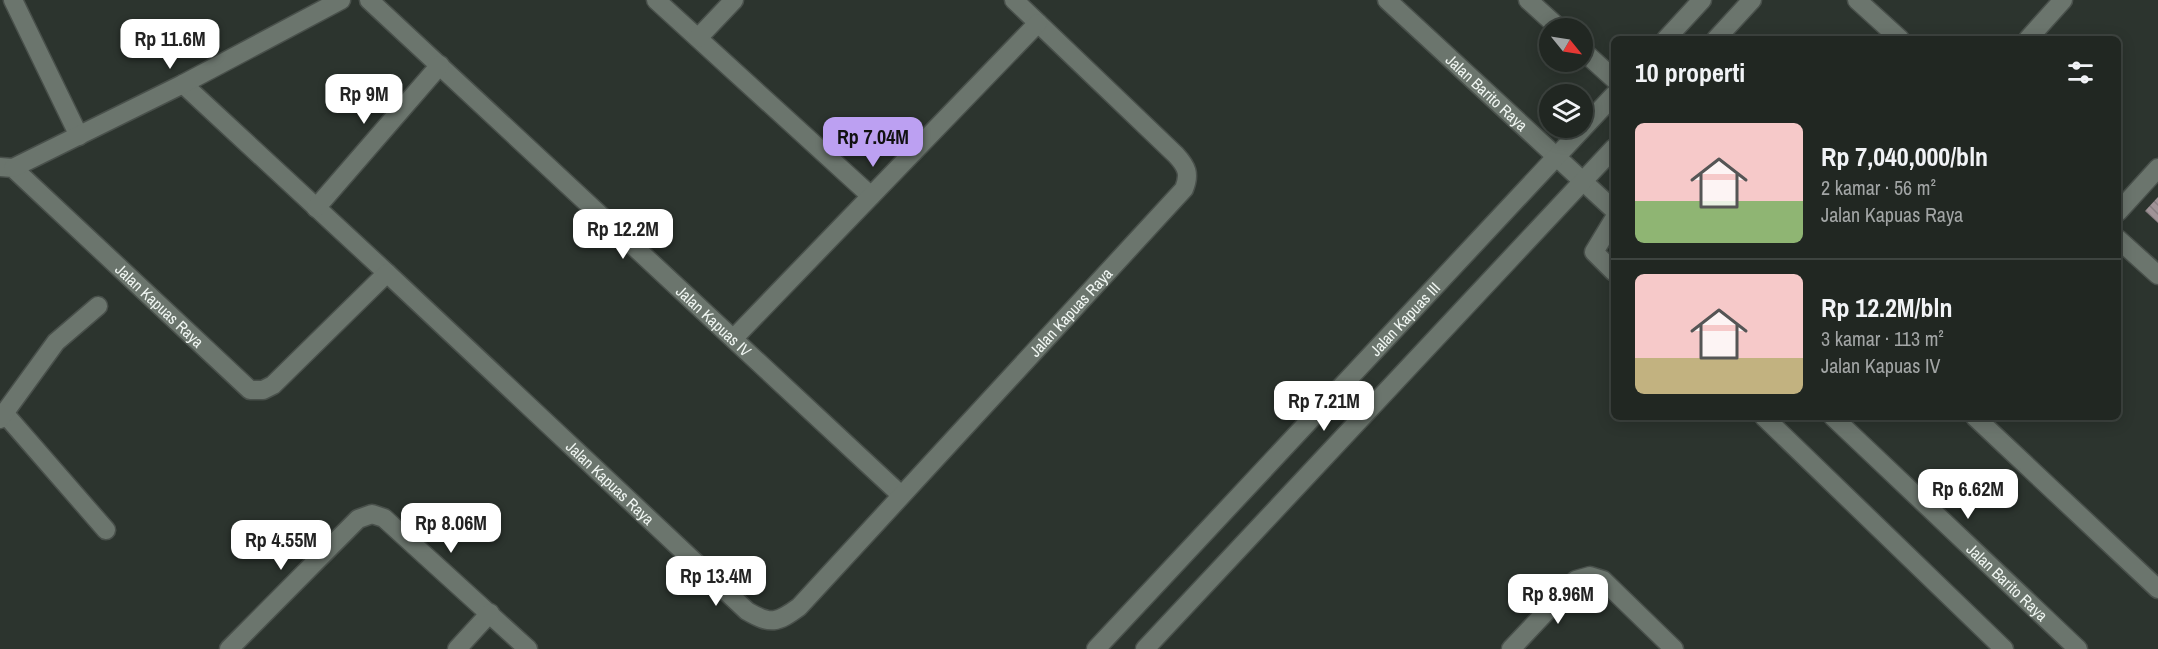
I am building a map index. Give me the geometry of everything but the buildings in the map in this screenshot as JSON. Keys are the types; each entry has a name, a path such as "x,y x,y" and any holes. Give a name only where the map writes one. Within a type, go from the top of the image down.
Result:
{"street":[{"path":"13,0 79,136"},
{"path":"7,168 79,136 183,84 341,0"},
{"name":"Jalan Kapuas IV","path":"369,0 901,495"},
{"path":"656,0 871,196"},
{"path":"698,38 734,0"},
{"name":"Jalan Kapuas Raya","path":"7,168 250,390 263,390 273,385 387,273 747,611 764,621 781,620 799,607 1184,189 1189,177 1185,165 1176,155 1014,0"},
{"name":"Jalan Barito Raya","path":"1387,0 1611,207"},
{"path":"1528,0 1548,18"},
{"path":"1669,36 1702,0"},
{"path":"1719,36 1752,0"},
{"path":"1857,0 1897,36"},
{"path":"2031,36 2063,0"},
{"path":"734,338 1038,22"},
{"path":"1593,60 1611,76"},
{"path":"316,208 440,65"},
{"path":"183,84 387,273"},
{"name":"Jalan Kapuas III","path":"1096,649 1611,98"},
{"path":"1153,646 1611,151"},
{"path":"2121,209 2158,168"},
{"path":"1611,224 1594,252 1611,269"},
{"path":"2121,242 2158,275"},
{"path":"98,306 56,342 2,416 106,530"},
{"path":"1767,420 2004,649"},
{"name":"Jalan Barito Raya","path":"1836,420 2078,649"},
{"path":"1978,420 2158,589"},
{"path":"229,649 358,519 372,514 384,518 528,649"},
{"path":"1511,649 1576,580 1590,576 1603,580 1674,649"},
{"path":"457,649 490,613"}]}
